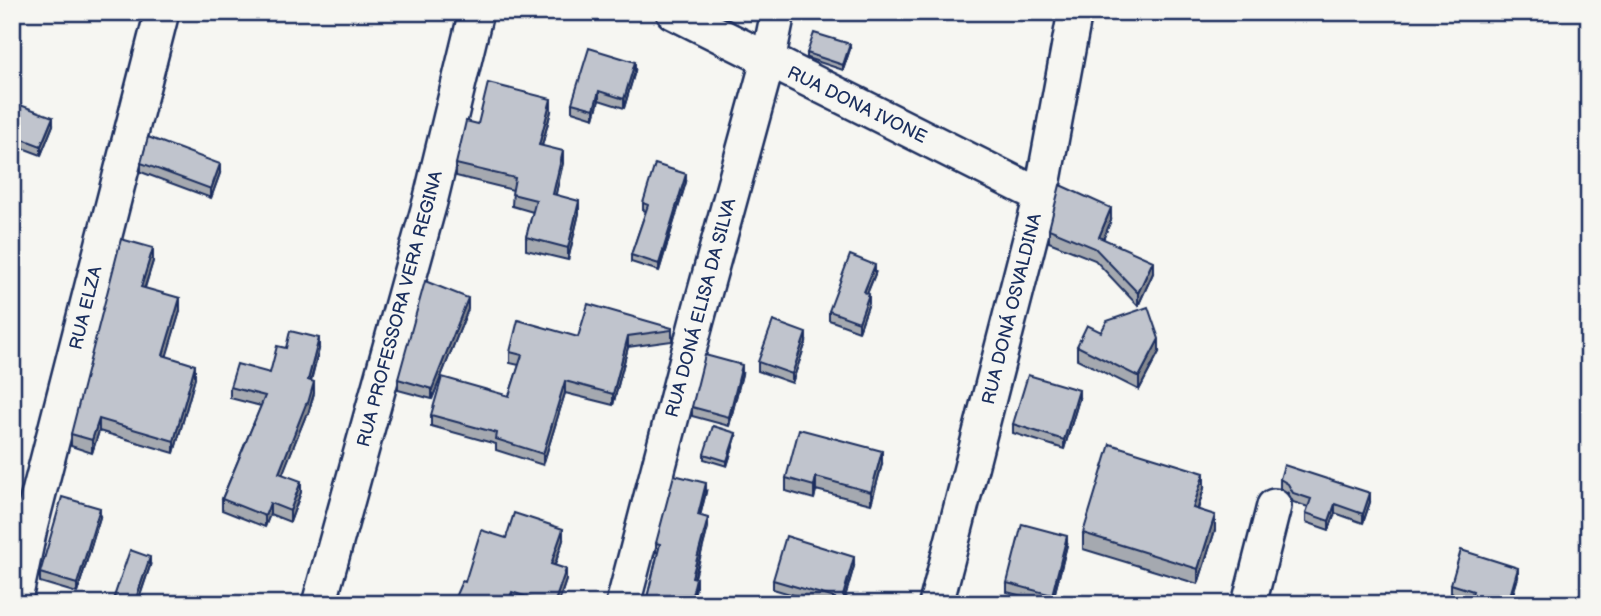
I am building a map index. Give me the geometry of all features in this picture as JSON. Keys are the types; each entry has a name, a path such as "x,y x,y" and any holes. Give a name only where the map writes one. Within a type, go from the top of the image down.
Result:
{"street":[{"name":"RUA ELZA","path":"14,604 30,528 162,12"},
{"name":"RUA PROFESSORA VERA REGINA","path":"319,604 430,202 476,12"},
{"name":"RUA DONA IVONE","path":"673,12 1041,196"},
{"name":"RUA DONÁ ELISA DA SILVA","path":"623,604 696,320 768,61 778,12"},
{"name":"RUA DONÁ OSVALDINA","path":"936,604 1041,196 1075,12"},
{"path":"1250,604 1273,506"}],"building":[{"path":"814,33 850,44 843,65 807,53"},
{"path":"589,48 635,62 624,99 599,91 594,109 572,103"},
{"path":"488,83 551,99 539,145 563,151 553,194 579,201 568,248 526,237 536,200 512,194 515,178 456,164 466,121 478,124"},
{"path":"12,102 53,117 41,146 12,135"},
{"path":"148,137 220,164 211,189 141,163"},
{"path":"655,164 686,174 659,264 631,255 648,205 643,203"},
{"path":"1060,185 1111,208 1099,237 1153,261 1138,293 1095,248 1049,229"},
{"path":"121,239 153,248 141,287 180,298 163,355 195,365 174,441 99,419 92,440 71,434"},
{"path":"850,255 875,265 864,292 869,294 859,322 829,311"},
{"path":"425,281 468,298 432,389 398,379"},
{"path":"588,304 672,330 628,336 613,394 565,381 543,454 496,439 497,433 431,415 442,377 509,396 522,355 510,352 518,320 578,337"},
{"path":"1148,307 1159,339 1139,377 1077,346 1087,325 1101,332 1107,321"},
{"path":"773,321 806,333 792,374 758,362"},
{"path":"290,331 319,338 308,380 314,382 308,403 279,473 301,481 290,511 270,503 265,516 222,499 265,396 230,387 237,364 270,373 277,346 286,348"},
{"path":"705,355 742,365 729,417 692,407"},
{"path":"1028,375 1079,390 1064,440 1013,424"},
{"path":"713,426 736,433 727,461 704,454"},
{"path":"799,429 882,451 871,492 816,477 814,486 786,478"},
{"path":"1110,444 1204,473 1193,508 1215,515 1198,569 1083,533"},
{"path":"1284,465 1370,493 1363,514 1335,504 1329,521 1306,513 1311,499 1293,493 1288,484 1280,479"},
{"path":"674,475 706,483 698,515 708,518 692,577 696,578 690,604 669,604 647,598 660,544 656,543"},
{"path":"62,497 100,508 77,584 40,573"},
{"path":"514,513 563,529 551,564 566,569 554,604 512,592 507,604 452,604 462,581 465,582 481,530 506,538"},
{"path":"1022,524 1067,536 1052,595 1007,583"},
{"path":"786,536 854,557 843,596 864,604 833,604 835,598 773,580"},
{"path":"130,550 150,557 134,604 114,597"},
{"path":"1461,550 1518,568 1508,603 1497,600 1496,604 1469,604 1473,591 1451,584"},
{"path":"139,595 163,604 136,604"}]}
